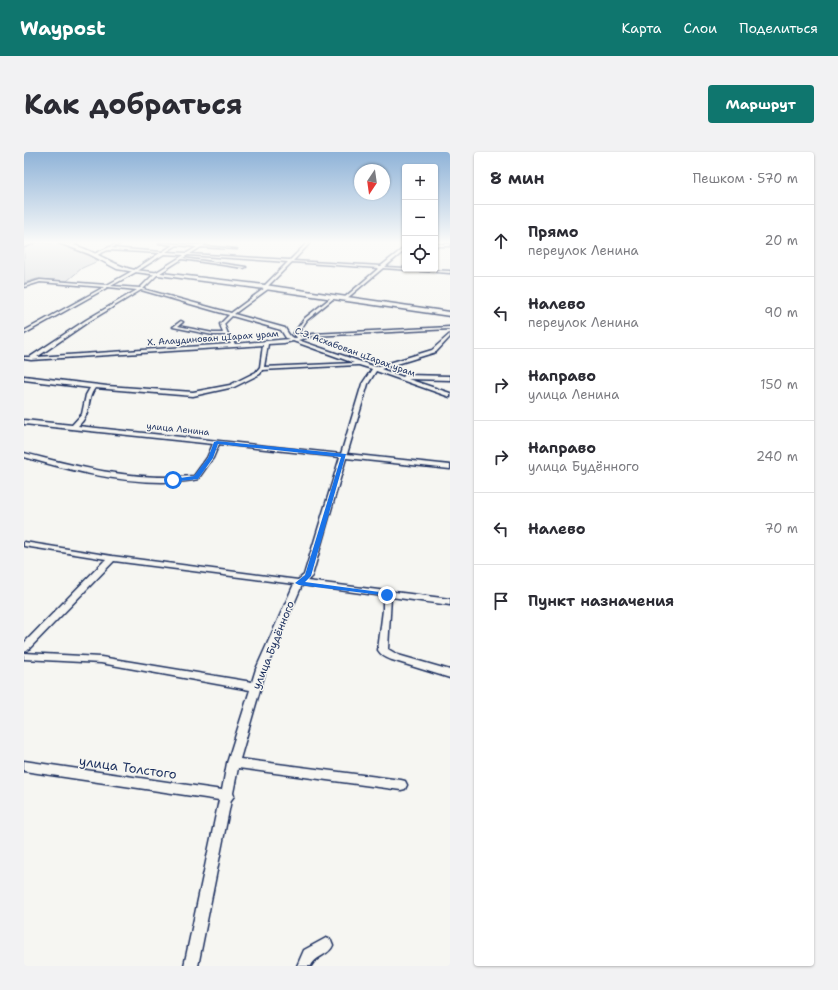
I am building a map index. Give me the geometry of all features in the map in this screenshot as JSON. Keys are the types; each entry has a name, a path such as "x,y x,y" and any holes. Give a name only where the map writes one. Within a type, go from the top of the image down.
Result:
{"main road":[{"path":"211,281 450,314"}],"street":[{"name":"С-Э. Асхабован цIарах урам","path":"24,286 37,281"},
{"name":"С-Э. Асхабован цIарах урам","path":"51,281 141,289 233,313 283,328 288,337 294,340 450,395"},
{"path":"24,333 118,281"},
{"path":"24,362 141,289 149,281"},
{"path":"233,344 226,334 222,324 233,313 266,288 272,281"},
{"path":"345,299 367,281"},
{"path":"296,333 306,319 333,297"},
{"path":"182,322 175,327 213,334 226,334"},
{"name":"Х. Алаудинован цIарах урам","path":"24,358 31,359 294,340 313,335 450,328"},
{"path":"296,333 313,335"},
{"path":"296,333 300,339"},
{"path":"375,369 434,351 450,335"},
{"path":"24,378 94,386 193,394 232,386 258,373 261,369 266,342"},
{"path":"261,369 360,364"},
{"name":"улица Будённого","path":"191,966 197,928 228,796 233,763 261,669 299,583 308,576 365,384 375,369"},
{"path":"396,376 450,378"},
{"path":"74,427 84,416 88,392 94,386"},
{"name":"улица Ленина","path":"24,422 450,467"},
{"path":"24,456 107,476 173,480 196,478 210,458 217,442"},
{"path":"24,544 112,558 450,602"},
{"path":"24,650 112,558"},
{"path":"387,595 383,650 395,658 450,674"},
{"path":"24,656 101,660 256,687"},
{"path":"233,763 401,785"},
{"name":"улица Толстого","path":"24,766 228,796"},
{"path":"304,966 309,955 326,945"}],"route":[{"path":"173,480 196,478 210,458 217,442 344,456 308,576 299,583 387,595"}]}
